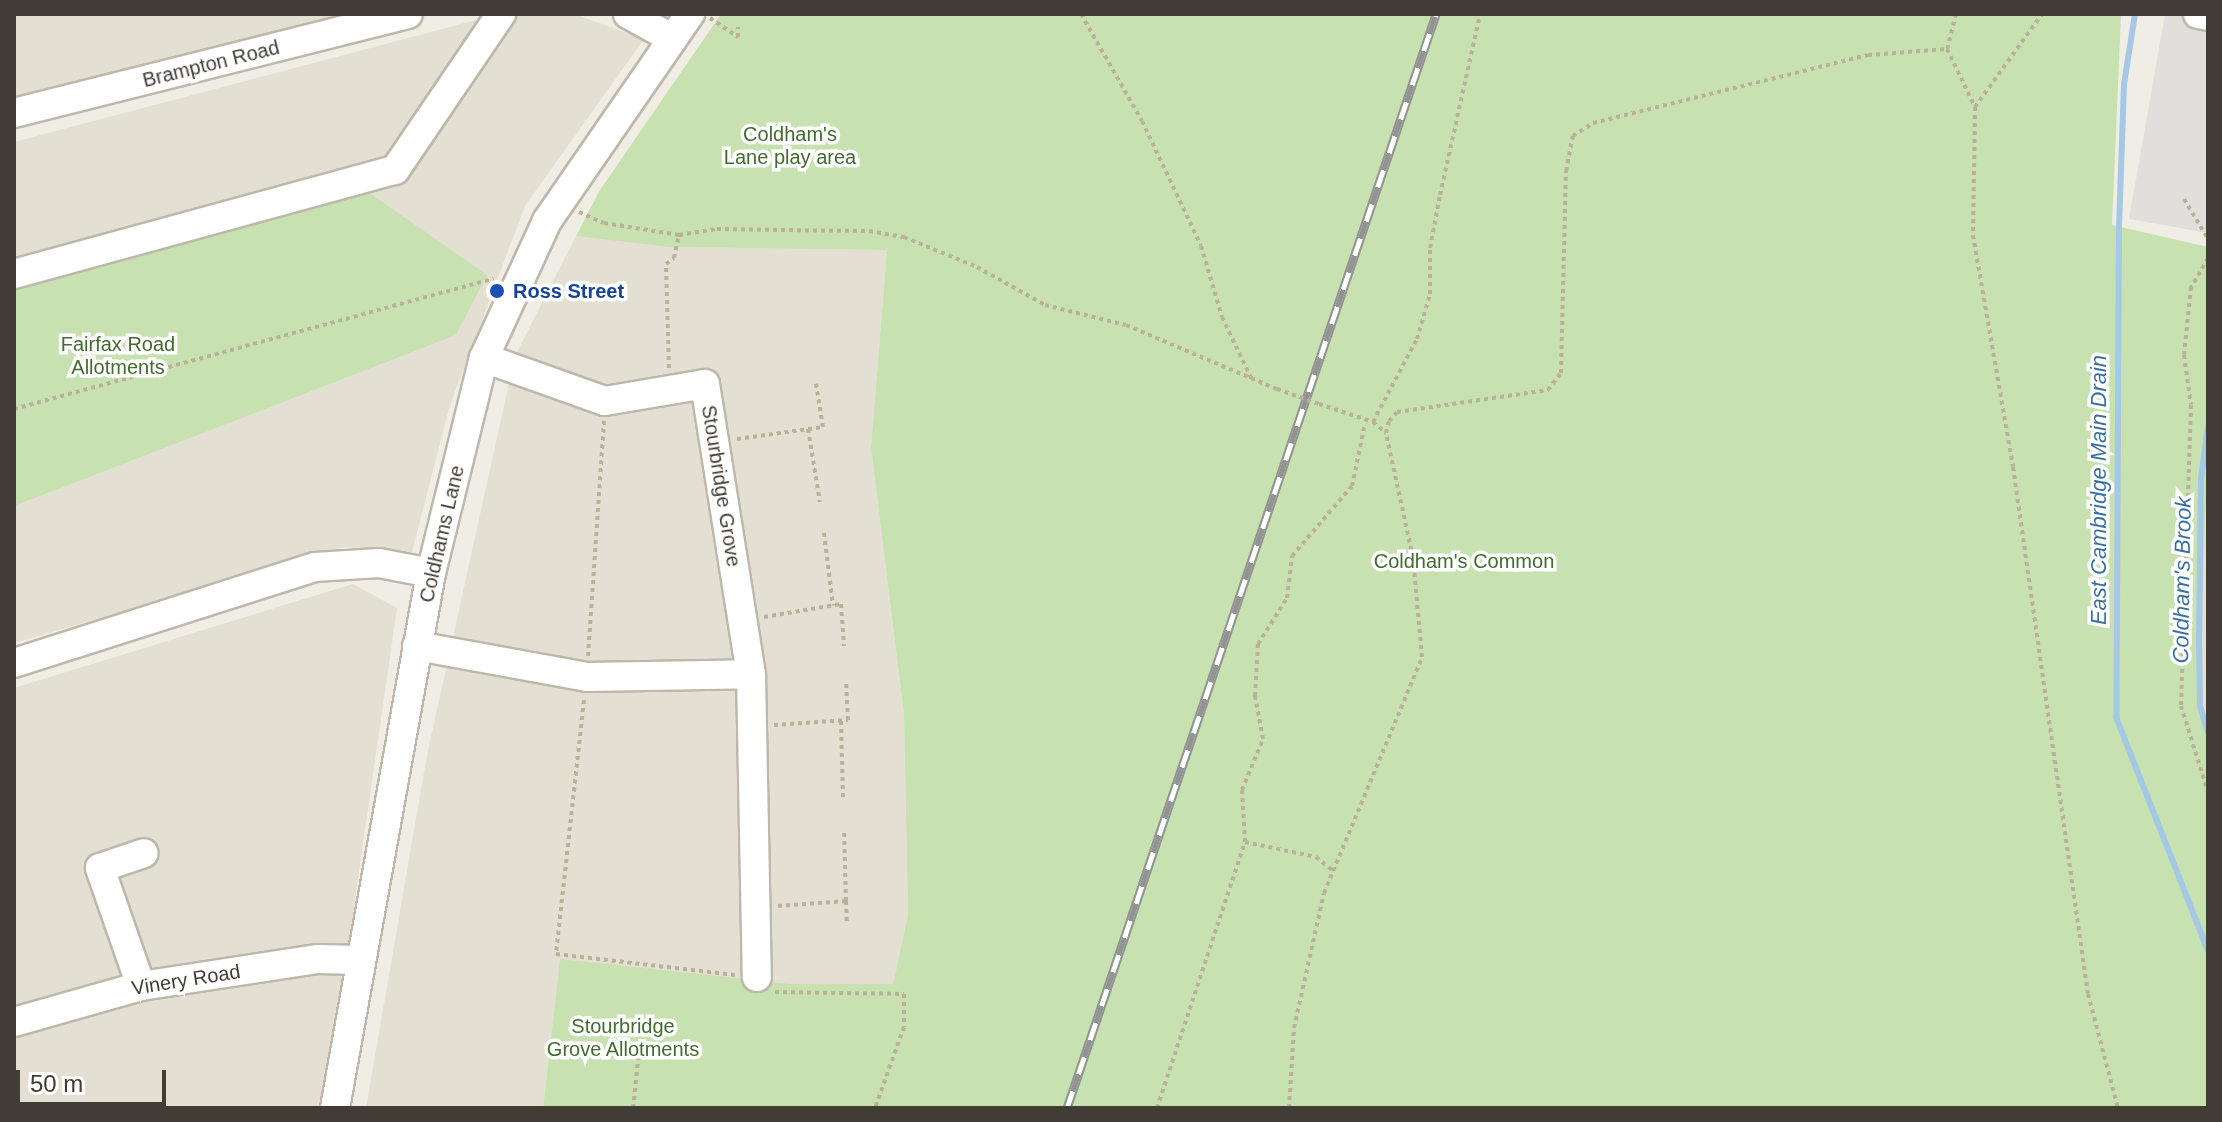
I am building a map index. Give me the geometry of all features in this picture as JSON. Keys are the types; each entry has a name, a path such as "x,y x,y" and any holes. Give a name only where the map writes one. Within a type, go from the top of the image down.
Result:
{"street":[{"name":"Brampton Road","path":"14,113 408,14"},
{"path":"14,274 395,170 501,14"},
{"path":"628,14 673,39"},
{"name":"Coldhams Lane","path":"335,1108 431,573 484,358 514,287 561,200 690,14"},
{"path":"2198,14 2208,16"},
{"name":"Stourbridge Grove","path":"484,358 605,401 705,384 751,674 758,985"},
{"path":"14,663 315,567 379,563 431,573"},
{"path":"417,646 587,677 751,674"},
{"path":"141,986 100,868 144,853"},
{"name":"Vinery Road","path":"14,1022 141,986 318,959 361,960"}],"path":[{"path":"705,14 738,37 738,27"},
{"path":"1081,14 1142,121 1201,246 1222,317 1253,381"},
{"path":"1373,422 1422,326 1430,294 1430,248 1480,14"},
{"path":"1956,14 1947,49 1975,107 1973,235 2013,467 2088,994 2118,1108"},
{"path":"1975,107 2042,14"},
{"path":"1386,433 1397,412 1548,390 1561,373 1566,171 1573,136 1593,123 1868,55 1947,49"},
{"path":"2184,199 2208,239"},
{"path":"561,200 604,223 679,235 717,229 869,231 904,237 977,267 1045,305 1126,325 1253,381 1365,423 1373,422 1386,433 1413,558 1422,657 1333,871 1294,1028 1289,1108"},
{"path":"670,390 666,264 674,258 679,235"},
{"path":"2208,258 2191,287 2184,355 2191,405 2181,706 2208,792"},
{"path":"14,409 495,279 514,287"},
{"path":"715,442 823,427 816,384"},
{"path":"605,401 587,677 556,954 758,985 904,994 904,1027 875,1108"},
{"path":"1157,1108 1245,842 1242,790 1263,739 1255,696 1258,644 1287,598 1292,556 1352,486 1365,423"},
{"path":"808,429 820,502"},
{"path":"824,533 833,605"},
{"path":"742,621 841,604 844,646"},
{"path":"752,726 848,720 846,681"},
{"path":"841,721 843,797"},
{"path":"844,830 847,925"},
{"path":"1245,842 1316,857 1333,871"},
{"path":"755,908 846,901"},
{"path":"633,1108 642,1024"}],"shaded area":[{"path":"14,14 375,14 14,108"},
{"path":"499,14 574,14 644,39 525,206 450,405 412,552 343,547 14,643 14,142"},
{"path":"2165,14 2208,14 2208,233 2129,219"},
{"path":"576,236 667,247 887,250 871,447 904,715 908,915 893,984 791,984 560,960 543,1108 366,1108 427,755 515,356"},
{"path":"2208,377 2208,781 2187,631"},
{"path":"353,584 397,608 325,1108 14,1108 14,688"}],"green space":[{"name":"Coldham's Common","path":"721,14 2121,14 2112,225 2208,247 2208,449 2198,699 2208,733 2208,1108 543,1108 560,959 791,984 893,984 908,915 904,715 871,447 887,250 667,247 576,236 600,190"},
{"name":"Fairfax Road Allotments","path":"361,187 487,275 456,335 14,506 14,279"}],"waterway":[{"name":"East Cambridge Main Drain","path":"2135,14 2124,84 2119,224 2116,717 2208,950"},
{"name":"Coldham's Brook","path":"2208,426 2201,478 2199,642 2200,706 2208,733"}],"railway":[{"path":"1067,1108 1436,14"}],"place":[{"name":"Ross Street","path":"497,291"}],"park label":[{"name":"Coldham's Lane play area","path":"790,146"},
{"name":"Stourbridge Grove Allotments","path":"623,1038"}]}
